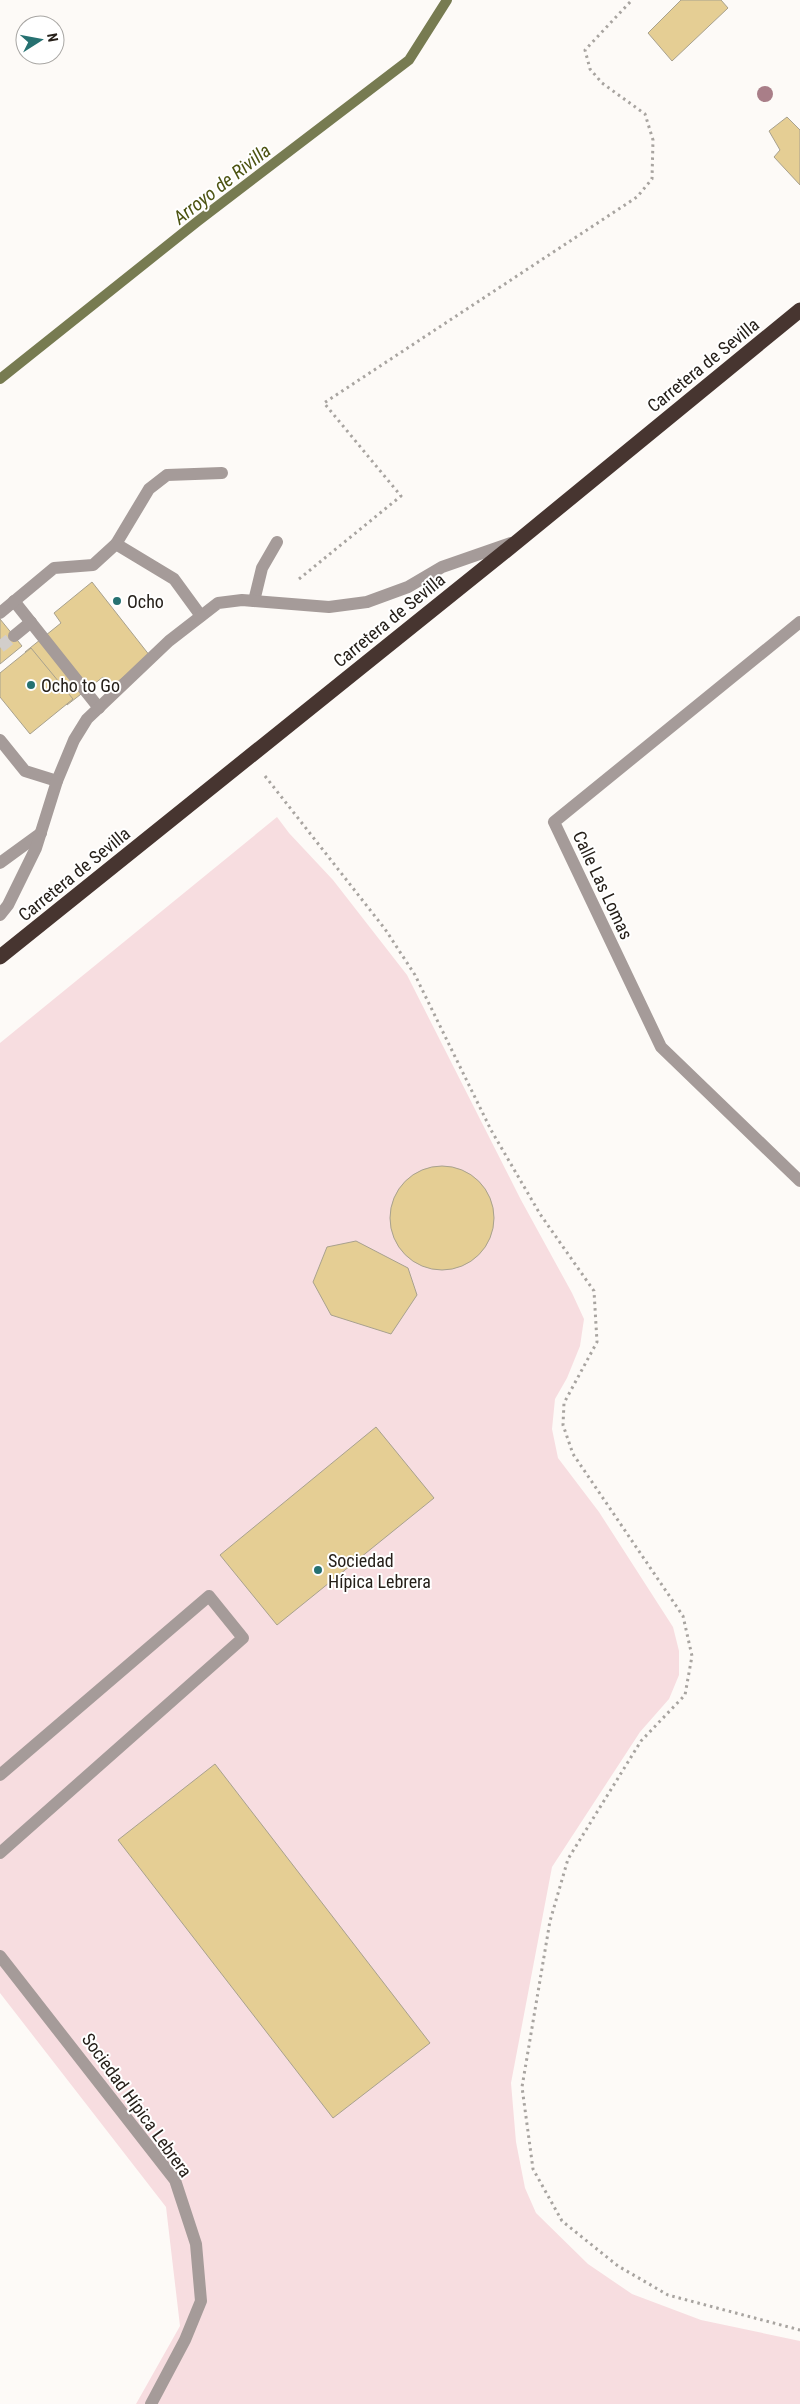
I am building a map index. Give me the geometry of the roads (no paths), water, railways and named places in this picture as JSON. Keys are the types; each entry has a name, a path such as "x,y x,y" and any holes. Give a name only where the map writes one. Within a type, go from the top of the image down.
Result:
{"highway":[{"name":"Carretera de Sevilla","path":"0,957 518,541 800,310"}],"street":[{"path":"0,613 54,568 93,565 116,544 149,489 167,476 222,473"},
{"path":"0,915 8,905 36,848 57,781 74,740 87,719 169,640 218,603 254,601 329,607 367,602 408,587 442,567 518,541"},
{"path":"254,601 262,568 277,542"},
{"path":"116,544 174,579 201,616"},
{"path":"14,601 99,708"},
{"path":"14,636 31,622"},
{"name":"Calle Las Lomas","path":"800,622 554,822 661,1047 800,1181"},
{"path":"0,740 25,771 57,781"},
{"path":"0,863 41,833"},
{"path":"0,1775 209,1596 243,1638 0,1853"},
{"name":"Sociedad Hípica Lebrera","path":"0,1956 175,2180 196,2244 201,2301 185,2340 151,2404"}],"waterway":[{"name":"Arroyo de Rivilla","path":"0,379 198,221 409,60 447,0"}],"tunnel":[{"path":"0,647 14,636"}],"place":[{"name":"Ocho","path":"117,601"},
{"name":"Ocho to Go","path":"31,685"},
{"name":"Sociedad Hípica Lebrera","path":"318,1570"}]}
